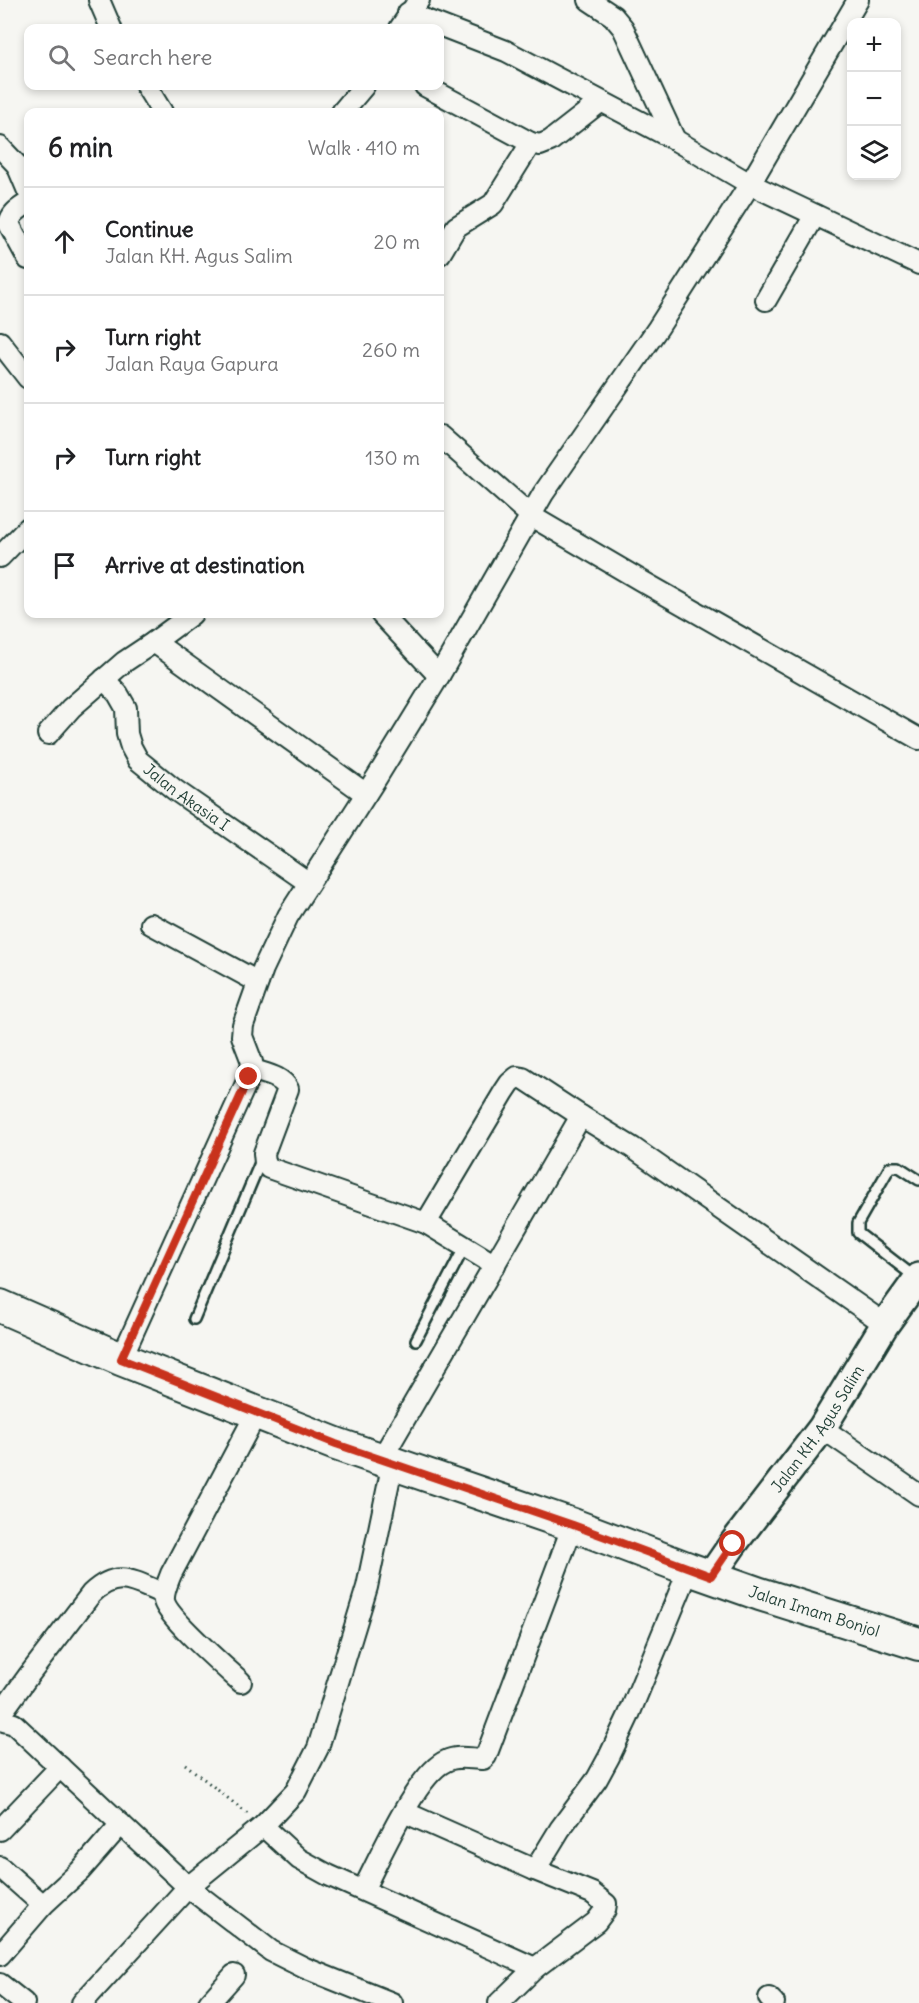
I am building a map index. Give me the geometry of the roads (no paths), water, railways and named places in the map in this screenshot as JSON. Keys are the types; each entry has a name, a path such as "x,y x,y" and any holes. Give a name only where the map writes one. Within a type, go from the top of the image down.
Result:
{"main road":[{"name":"Jalan KH. Agus Salim","path":"700,1572 733,1544 822,1428 885,1324 918,1278"},
{"name":"Jalan Imam Bonjol","path":"0,1306 121,1359 336,1444 573,1525 760,1594 919,1644"}],"street":[{"path":"99,0 109,24"},
{"path":"589,0 613,16 623,28 675,140"},
{"path":"121,1359 251,1069 252,1062 242,1036 243,1025 273,943 438,676 558,471 658,328 750,184 858,0"},
{"path":"409,14 435,24"},
{"path":"444,27 506,51 675,140 750,184 919,264"},
{"path":"148,90 160,108"},
{"path":"345,108 361,90"},
{"path":"433,90 531,143 540,145 550,141 600,102"},
{"path":"444,248 456,228 493,204 531,143"},
{"path":"0,147 17,165 24,182"},
{"path":"24,205 5,220 24,252"},
{"path":"766,300 815,215"},
{"path":"0,342 24,373"},
{"path":"444,440 531,516 919,739"},
{"path":"0,557 24,532"},
{"path":"48,734 71,708 124,662 187,618"},
{"path":"385,618 438,676"},
{"path":"154,642 366,794"},
{"name":"Jalan Akasia I","path":"104,679 118,694 126,708 127,734 138,760 175,790 309,883"},
{"path":"151,924 258,982"},
{"path":"251,1069 280,1080 288,1089 264,1153 265,1162 269,1168 426,1223 495,1264"},
{"path":"426,1223 510,1083 517,1077 523,1078 633,1148 885,1324"},
{"path":"82,2003 188,1887 262,1826 296,1791 318,1748 367,1587 388,1460 495,1264 581,1116"},
{"path":"241,1683 169,1611 164,1603 164,1594 171,1574 257,1412"},
{"path":"822,1428 919,1495"},
{"path":"363,1890 404,1812 426,1776 436,1766 458,1757 480,1760 486,1756 573,1525"},
{"path":"535,1870 560,1829 597,1779 700,1572"},
{"path":"164,1594 128,1580 113,1579 101,1584 28,1675 0,1717 14,1724 188,1887 271,1951 305,1968 388,2002"},
{"path":"0,1830 60,1767"},
{"path":"404,1812 592,1893 606,1904 605,1910 596,1922 536,1968 499,2003"},
{"path":"0,1956 43,1905 80,1871 121,1824"},
{"path":"262,1826 299,1859 328,1875 536,1968"},
{"path":"0,1867 43,1905"},
{"path":"209,2003 234,1975"},
{"path":"0,1984 24,2003"}],"lane":[{"path":"194,1319 264,1153"},
{"path":"918,1278 858,1233 858,1223 890,1167 899,1167 919,1180"},
{"path":"416,1340 465,1246"}]}
